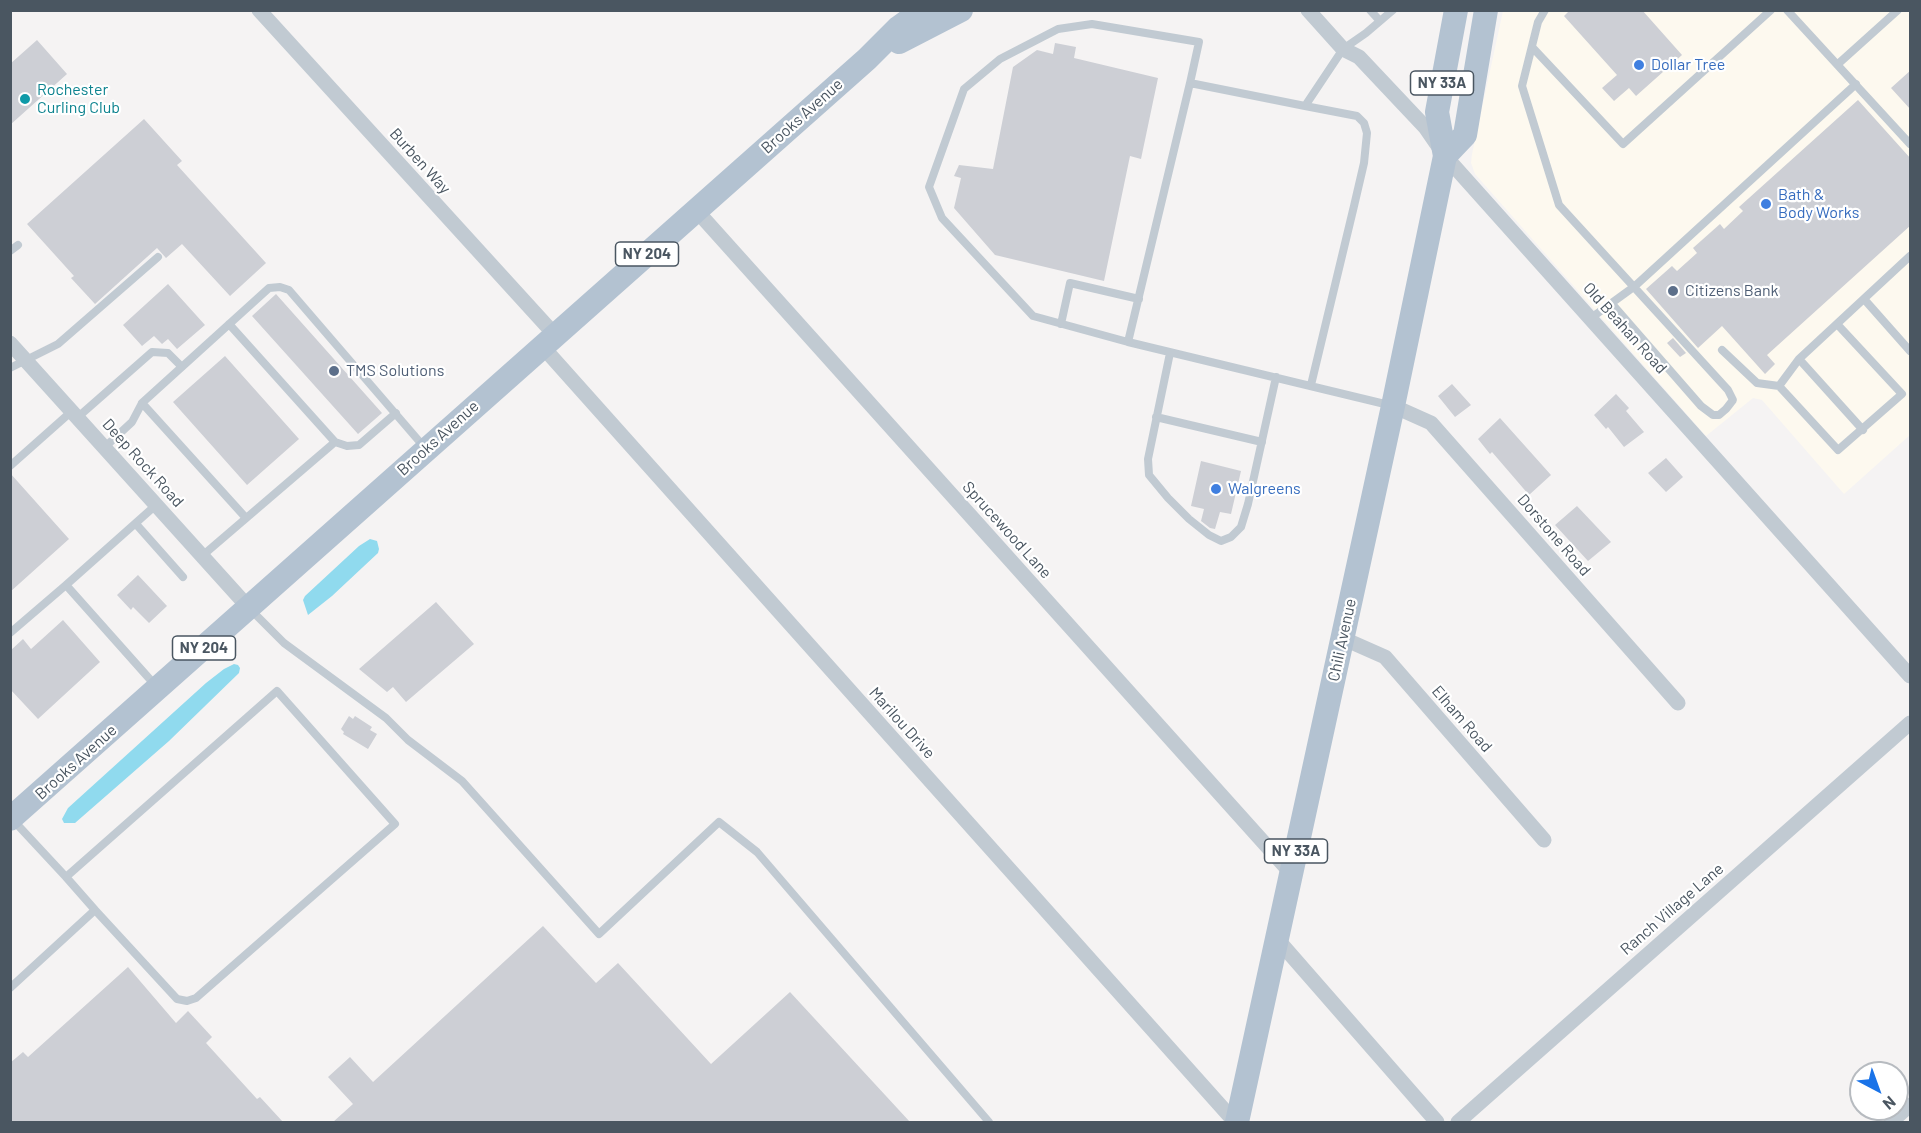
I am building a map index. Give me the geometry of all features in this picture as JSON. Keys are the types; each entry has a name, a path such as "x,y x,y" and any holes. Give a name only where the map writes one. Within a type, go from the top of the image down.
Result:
{"main road":[{"name":"Brooks Avenue","path":"11,818 867,59 898,28 923,10"},
{"name":"Brooks Avenue","path":"867,59 961,10"},
{"name":"Chili Avenue","path":"1236,1122 1278,939 1445,156 1437,112 1456,10"},
{"name":"NY 33A","path":"1445,156 1465,135 1486,10"}],"street":[{"name":"Burben Way","path":"259,10 548,341"},
{"name":"Old Beahan Road","path":"1308,10 1343,49 1359,57 1425,127 1445,156 1911,676"},
{"name":"Sprucewood Lane","path":"696,210 1291,873"},
{"name":"Marilou Drive","path":"548,341 1236,1122"},
{"name":"Deep Rock Road","path":"10,343 249,608"},
{"name":"Dorstone Road","path":"1393,406 1431,423 1678,703"},
{"name":"Elham Road","path":"1342,638 1385,657 1544,840"},
{"name":"Ranch Village Lane","path":"1458,1122 1911,723"},
{"path":"1278,939 1437,1122"},
{"path":"1891,1122 1911,1105"}],"lane":[{"path":"1370,10 1380,21"},
{"path":"1305,106 1343,49 1393,10"},
{"path":"1545,10 1538,22 1522,86 1559,205 1635,286 1733,396 1733,400 1719,415 1713,415 1701,405 1612,304"},
{"path":"1532,47 1623,144 1771,10"},
{"path":"1787,10 1911,144"},
{"path":"1838,64 1898,10"},
{"path":"1128,342 1198,42 1092,24 1058,29 1000,59 964,89 929,187 942,218 1033,316 1061,324 1128,342 1170,353 1393,406"},
{"path":"1190,83 1357,116 1364,123 1366,133 1364,163 1311,385"},
{"path":"1591,318 1635,286 1856,84"},
{"path":"10,251 18,244"},
{"path":"1779,386 1799,359 1911,256"},
{"path":"10,368 58,344 158,257"},
{"path":"1061,324 1070,284 1139,299"},
{"path":"105,447 132,422 142,403 269,288 280,286 289,290 426,449"},
{"path":"1864,299 1911,351"},
{"path":"229,324 335,442 347,446 359,445 396,413"},
{"path":"1722,350 1757,383 1779,386 1838,450 1902,394 1837,324"},
{"path":"10,466 152,352 168,353 182,367"},
{"path":"1170,353 1148,459 1149,475 1189,519 1209,536 1221,541 1231,537 1240,527 1248,504 1276,377"},
{"path":"1799,359 1863,430"},
{"path":"142,403 246,518"},
{"path":"1156,417 1262,442"},
{"path":"202,556 335,442"},
{"path":"10,633 156,505"},
{"path":"135,524 183,577"},
{"path":"66,585 158,689"},
{"path":"249,608 284,643 386,718 408,740 462,781 599,934 719,822 757,852 988,1122"},
{"path":"11,818 177,999 187,1001 196,998 395,824 277,691 66,877"},
{"path":"10,988 95,910"}],"shaded area":[{"path":"1503,11 1910,11 1910,435 1844,494 1762,400 1753,398 1706,436 1475,174 1471,163 1472,154"}],"water":[{"path":"370,539 377,541 378,553 308,615 303,600 305,596 359,546"},
{"path":"234,664 240,668 239,673 169,741 75,823 64,823 62,819 68,808 206,683"}],"building":[{"name":"Dollar Tree","path":"1570,10 1642,10 1682,55 1636,96 1629,88 1614,101 1602,88 1617,75 1564,16"},
{"name":"Rochester Curling Club","path":"37,40 67,74 10,125 10,64"},
{"path":"1055,43 1076,47 1074,58 1158,78 1141,159 1130,156 1104,281 995,255 954,208 961,178 954,176 959,165 993,169 1013,67 1037,50 1053,54"},
{"path":"1911,70 1911,110 1891,88"},
{"path":"1858,100 1911,159 1911,225 1767,355 1775,364 1765,374 1722,326 1698,348 1646,289 1672,266 1677,271 1697,253 1693,248 1720,224 1724,229 1743,211 1739,207"},
{"path":"144,119 182,161 177,165 266,263 230,296 182,244 166,258 157,248 95,304 71,278 74,276 27,224"},
{"path":"168,284 205,325 177,349 168,339 162,344 154,336 142,346 123,325"},
{"path":"276,294 382,413 358,434 252,316"},
{"path":"1673,338 1686,353 1680,357 1667,343"},
{"path":"225,356 299,439 247,485 173,402"},
{"path":"1452,384 1471,405 1455,417 1438,396"},
{"path":"1616,394 1629,408 1626,411 1644,432 1624,447 1608,427 1606,429 1594,415"},
{"path":"1500,418 1551,475 1529,495 1478,439"},
{"path":"1666,458 1683,477 1666,492 1648,473"},
{"name":"Walgreens","path":"1201,461 1241,471 1231,514 1220,512 1215,529 1201,521 1204,509 1191,506"},
{"path":"10,473 69,539 10,592"},
{"path":"1577,506 1611,542 1588,561 1555,525"},
{"path":"138,575 167,606 149,623 133,607 131,610 117,595"},
{"path":"436,602 474,644 406,702 393,687 387,692 359,669"},
{"path":"63,620 100,662 38,719 10,689 10,651 23,639 31,649"},
{"path":"349,716 353,719 355,716 372,727 370,730 377,734 368,749 343,734 341,729"},
{"path":"543,926 596,983 618,963 711,1064 790,992 910,1122 333,1122 353,1104 328,1077 350,1057 373,1082"},
{"path":"128,967 176,1023 188,1011 212,1037 206,1043 257,1099 260,1097 283,1122 10,1122 10,1063 23,1052 28,1057"}],"place":[{"name":"Dollar Tree","path":"1639,65"},
{"name":"Rochester Curling Club","path":"25,99"},
{"name":"Bath & Body Works","path":"1766,204"},
{"name":"Citizens Bank","path":"1673,291"},
{"name":"TMS Solutions","path":"334,371"},
{"name":"Walgreens","path":"1216,489"}]}
